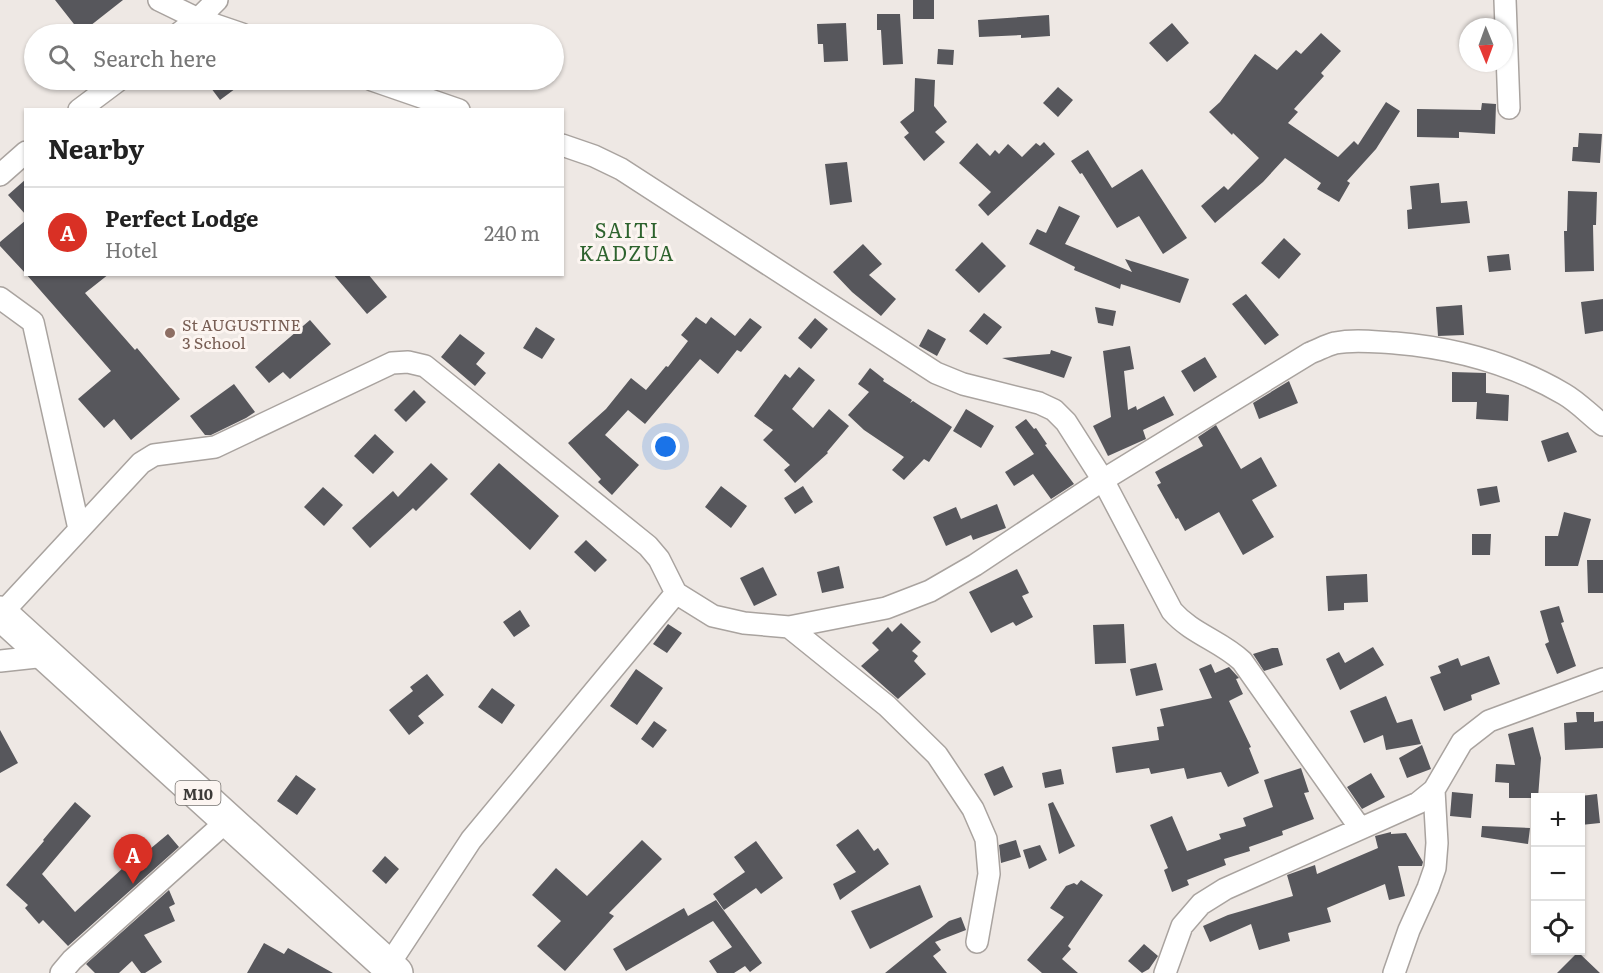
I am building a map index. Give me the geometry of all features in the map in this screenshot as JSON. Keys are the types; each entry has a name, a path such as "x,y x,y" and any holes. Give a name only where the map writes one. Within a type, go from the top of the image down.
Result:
{"highway":[{"name":"M10","path":"1,613 392,969"}],"street":[{"path":"159,0 211,24"},
{"path":"192,24 217,0"},
{"path":"1505,0 1509,108"},
{"path":"82,108 106,90"},
{"path":"401,90 453,108"},
{"path":"564,146 594,156 621,169 936,373 963,384 1039,403 1054,410 1066,422 1103,480 1172,611 1188,627 1233,652 1242,661 1360,828"},
{"path":"0,175 24,154"},
{"path":"0,298 33,322 79,529"},
{"path":"1,613 141,463 154,455 215,447 392,363 408,362 425,366 648,546 659,559 676,593 713,616 789,627 886,608 930,591 975,565 1103,480 1310,353 1335,343 1364,340 1410,345 1494,361 1533,377 1566,395 1603,425"},
{"path":"392,969 471,840 676,593"},
{"path":"789,627 887,706 937,755 974,809 987,839 989,874 977,942"},
{"path":"0,661 46,656"},
{"path":"1165,973 1182,926 1201,904 1225,890 1418,803 1434,790 1462,742 1489,721 1603,679"},
{"path":"1394,973 1435,868 1437,843 1434,790"},
{"path":"61,973 72,960 228,820"}],"building":[{"path":"55,0 123,0 92,24 74,24"},
{"path":"913,0 934,0 934,19 913,19"},
{"path":"877,14 900,14 903,64 883,65 881,30 877,30"},
{"path":"1049,15 1050,36 979,37 978,20"},
{"path":"846,23 848,61 824,62 823,44 818,44 817,24"},
{"path":"1172,23 1189,43 1167,62 1149,43"},
{"path":"1321,33 1341,51 1321,73 1324,76 1294,109 1298,112 1288,123 1338,157 1354,141 1358,145 1386,102 1400,111 1376,149 1347,181 1350,183 1339,202 1317,189 1321,183 1285,158 1263,182 1215,223 1201,206 1224,186 1228,190 1259,158 1209,112 1220,102 1255,54 1277,70 1296,50 1301,54"},
{"path":"938,49 954,50 953,65 937,64"},
{"path":"915,78 935,80 934,106 947,122 935,132 945,142 924,161 904,137 909,133 900,122 914,111"},
{"path":"1058,87 1073,100 1058,117 1043,103"},
{"path":"212,90 234,90 220,100"},
{"path":"1482,103 1496,104 1495,134 1459,132 1459,138 1417,137 1417,109 1481,110"},
{"path":"1579,133 1602,134 1600,163 1572,161 1573,147 1578,147"},
{"path":"1044,142 1055,154 988,216 978,205 991,192 959,163 977,143 990,156 995,150 999,154 1008,144 1022,157 1036,143 1040,146"},
{"path":"1088,150 1112,188 1142,169 1187,238 1163,254 1139,216 1117,228 1082,173 1080,174 1071,161"},
{"path":"847,162 852,202 830,205 825,164"},
{"path":"24,181 24,213 8,195"},
{"path":"1439,183 1441,203 1467,201 1470,223 1408,229 1407,210 1412,209 1410,186"},
{"path":"1568,191 1597,192 1596,225 1593,225 1594,271 1565,272 1564,231 1567,231"},
{"path":"1059,206 1080,216 1065,244 1132,272 1125,259 1189,279 1180,303 1121,284 1120,289 1074,270 1075,267 1029,244 1037,229 1046,233"},
{"path":"24,222 24,272 0,246 0,242"},
{"path":"1284,238 1301,254 1279,279 1261,263"},
{"path":"982,242 1006,266 979,293 955,270"},
{"path":"863,244 882,264 869,275 896,299 881,316 852,292 833,272"},
{"path":"1509,254 1511,270 1489,272 1487,256"},
{"path":"28,276 106,276 85,293 135,350 137,348 180,399 131,440 114,419 104,428 78,399 111,371"},
{"path":"335,276 370,276 387,297 367,314"},
{"path":"1246,294 1279,335 1265,345 1232,304"},
{"path":"1603,299 1603,331 1585,334 1581,302"},
{"path":"1462,305 1464,335 1438,336 1436,307"},
{"path":"1095,307 1116,311 1113,326 1098,323"},
{"path":"984,313 1002,327 987,345 969,331"},
{"path":"696,317 706,324 711,317 735,336 750,318 762,327 741,352 737,350 718,374 700,359 645,424 628,410 605,435 639,465 612,495 598,482 601,479 568,443 606,409 631,378 646,390 688,341 681,335"},
{"path":"815,318 828,329 811,349 798,338"},
{"path":"310,320 331,344 290,379 283,372 269,383 255,367"},
{"path":"536,327 555,339 542,359 523,348"},
{"path":"928,329 946,339 937,356 919,346"},
{"path":"460,334 485,353 476,364 486,373 475,386 441,357"},
{"path":"1130,346 1134,369 1124,371 1128,410 1136,406 1137,410 1164,396 1174,415 1143,430 1146,439 1108,456 1093,426 1111,417 1103,351"},
{"path":"1051,350 1072,357 1064,378 1002,358 1050,354"},
{"path":"1205,357 1217,377 1194,392 1181,371"},
{"path":"799,367 815,380 792,409 813,428 829,409 849,426 828,453 795,483 784,470 790,465 763,440 773,430 754,416 785,374 790,378"},
{"path":"870,368 884,379 883,381 912,400 910,403 913,401 952,427 929,462 924,459 904,480 892,470 904,457 864,430 848,415 869,392 858,384"},
{"path":"1452,372 1486,373 1486,393 1509,395 1508,421 1476,419 1477,402 1452,402"},
{"path":"1289,381 1298,403 1259,419 1253,403"},
{"path":"234,384 255,412 211,435 205,435 190,416"},
{"path":"414,390 426,402 406,422 394,410"},
{"path":"966,409 994,426 981,448 953,431"},
{"path":"1026,419 1034,429 1036,428 1047,444 1045,445 1074,484 1051,499 1033,474 1014,486 1005,472 1034,454 1015,427"},
{"path":"1216,425 1241,469 1261,457 1277,486 1252,500 1274,537 1243,555 1219,512 1185,531 1157,485 1161,483 1155,472 1203,446 1198,437"},
{"path":"1568,432 1577,452 1548,462 1541,441"},
{"path":"375,434 394,452 373,474 354,456"},
{"path":"431,463 448,479 416,511 413,508 370,548 352,528 393,491 398,497"},
{"path":"499,463 559,516 530,550 470,494"},
{"path":"721,486 747,506 731,528 705,507"},
{"path":"803,486 813,502 795,514 784,498"},
{"path":"1497,486 1500,502 1480,506 1477,489"},
{"path":"323,487 343,505 324,526 304,507"},
{"path":"997,504 1006,528 973,540 971,535 946,546 933,517 956,507 961,519"},
{"path":"1564,512 1591,519 1578,566 1545,566 1545,536 1558,536"},
{"path":"1472,534 1491,534 1490,555 1472,555"},
{"path":"586,540 607,560 595,572 574,552"},
{"path":"1587,560 1603,560 1603,593 1588,593"},
{"path":"839,566 844,588 822,593 817,572"},
{"path":"763,567 777,595 754,606 740,578"},
{"path":"1017,569 1029,593 1022,596 1033,617 1016,626 1013,622 991,633 969,592"},
{"path":"1367,574 1368,602 1344,603 1344,610 1328,611 1326,576"},
{"path":"1559,606 1564,622 1561,623 1576,666 1557,674 1545,644 1549,642 1540,611"},
{"path":"520,610 530,626 514,637 503,622"},
{"path":"901,623 921,642 912,651 918,656 914,661 926,674 898,699 861,666 879,650 872,643 888,627 892,632"},
{"path":"668,624 682,633 667,653 653,644"},
{"path":"1124,624 1126,663 1095,664 1093,625"},
{"path":"1373,647 1384,665 1340,690 1326,659 1339,652 1345,663"},
{"path":"1278,648 1283,665 1264,671 1253,654"},
{"path":"1489,656 1500,684 1471,695 1472,700 1444,711 1430,677 1441,673 1438,666 1458,658 1461,666"},
{"path":"1156,663 1163,690 1136,696 1130,669"},
{"path":"1211,664 1215,673 1229,667 1239,678 1236,679 1243,694 1229,701 1251,747 1249,748 1259,773 1228,787 1221,772 1187,779 1184,768 1151,774 1149,768 1116,773 1112,747 1159,740 1157,727 1164,726 1160,709 1212,698 1199,669"},
{"path":"636,669 663,688 637,725 610,706"},
{"path":"427,674 444,695 418,716 424,723 409,735 389,710 413,691 410,687"},
{"path":"492,688 515,705 502,724 478,707"},
{"path":"1386,696 1397,723 1412,719 1421,744 1386,750 1383,735 1364,743 1350,711"},
{"path":"1576,712 1594,712 1594,722 1603,721 1603,748 1565,750 1564,723 1577,722"},
{"path":"654,721 667,730 653,748 641,739"},
{"path":"1533,727 1541,758 1538,793 1531,793 1531,798 1509,798 1509,783 1495,782 1496,764 1515,765 1508,734"},
{"path":"0,730 18,763 0,773"},
{"path":"1422,745 1431,769 1407,778 1399,758"},
{"path":"1003,766 1013,787 994,796 984,774"},
{"path":"1301,768 1309,792 1304,793 1314,819 1282,831 1283,835 1249,847 1250,851 1224,859 1226,865 1187,880 1189,885 1172,892 1164,870 1168,868 1150,825 1172,816 1187,851 1221,839 1219,834 1246,826 1243,818 1273,807 1264,780"},
{"path":"1061,769 1064,784 1045,788 1042,773"},
{"path":"1371,773 1385,797 1362,809 1347,787"},
{"path":"296,775 316,789 297,815 277,801"},
{"path":"1452,792 1473,794 1471,818 1450,816"},
{"path":"1597,794 1600,823 1585,825 1585,796"},
{"path":"75,802 91,816 42,874 75,912 136,856 138,859 168,834 179,847 68,946 43,920 39,924 25,908 28,905 6,885"},
{"path":"1053,802 1075,846 1059,854 1048,804"},
{"path":"1482,826 1530,828 1528,844 1481,837"},
{"path":"858,829 874,851 878,848 889,864 840,900 833,884 856,872 836,845"},
{"path":"1391,832 1391,834 1406,833 1423,862 1422,866 1398,866 1405,896 1389,900 1385,884 1327,908 1331,922 1288,933 1290,941 1259,950 1251,924 1210,942 1203,926 1228,915 1293,896 1287,875 1315,865 1317,874 1378,848 1375,836"},
{"path":"642,840 662,859 609,913 614,916 565,971 537,946 561,921 532,895 556,868 587,896"},
{"path":"1016,840 1021,857 1001,863 999,845"},
{"path":"756,841 783,878 761,894 756,888 724,910 713,894 745,872 734,857"},
{"path":"1040,845 1047,860 1029,869 1023,850"},
{"path":"385,856 399,869 386,884 372,871"},
{"path":"1081,880 1103,895 1068,946 1071,949 1062,959 1078,973 1042,973 1027,960 1064,917 1050,908 1066,886 1074,883 1077,885"},
{"path":"920,885 933,917 870,949 851,911"},
{"path":"169,890 175,904 169,907 175,921 144,935 162,962 145,973 141,973 132,961 119,973 95,973 86,964"},
{"path":"716,900 762,963 750,972 745,966 734,973 717,973 709,961 732,947 713,921 626,971 613,949 684,908 688,916"},
{"path":"961,917 966,930 935,942 941,950 933,956 947,973 885,973 949,921"},
{"path":"264,943 284,954 288,948 333,973 247,973"},
{"path":"1144,944 1158,956 1149,969 1142,973 1128,961"},
{"path":"1575,955 1581,955 1600,973 1557,973"}],"place":[{"name":"St AUGUSTINE 3 School","path":"170,333"},
{"name":"Perfect Lodge","path":"133,884"}],"district":[{"name":"SAITI KADZUA","path":"627,240"}]}
